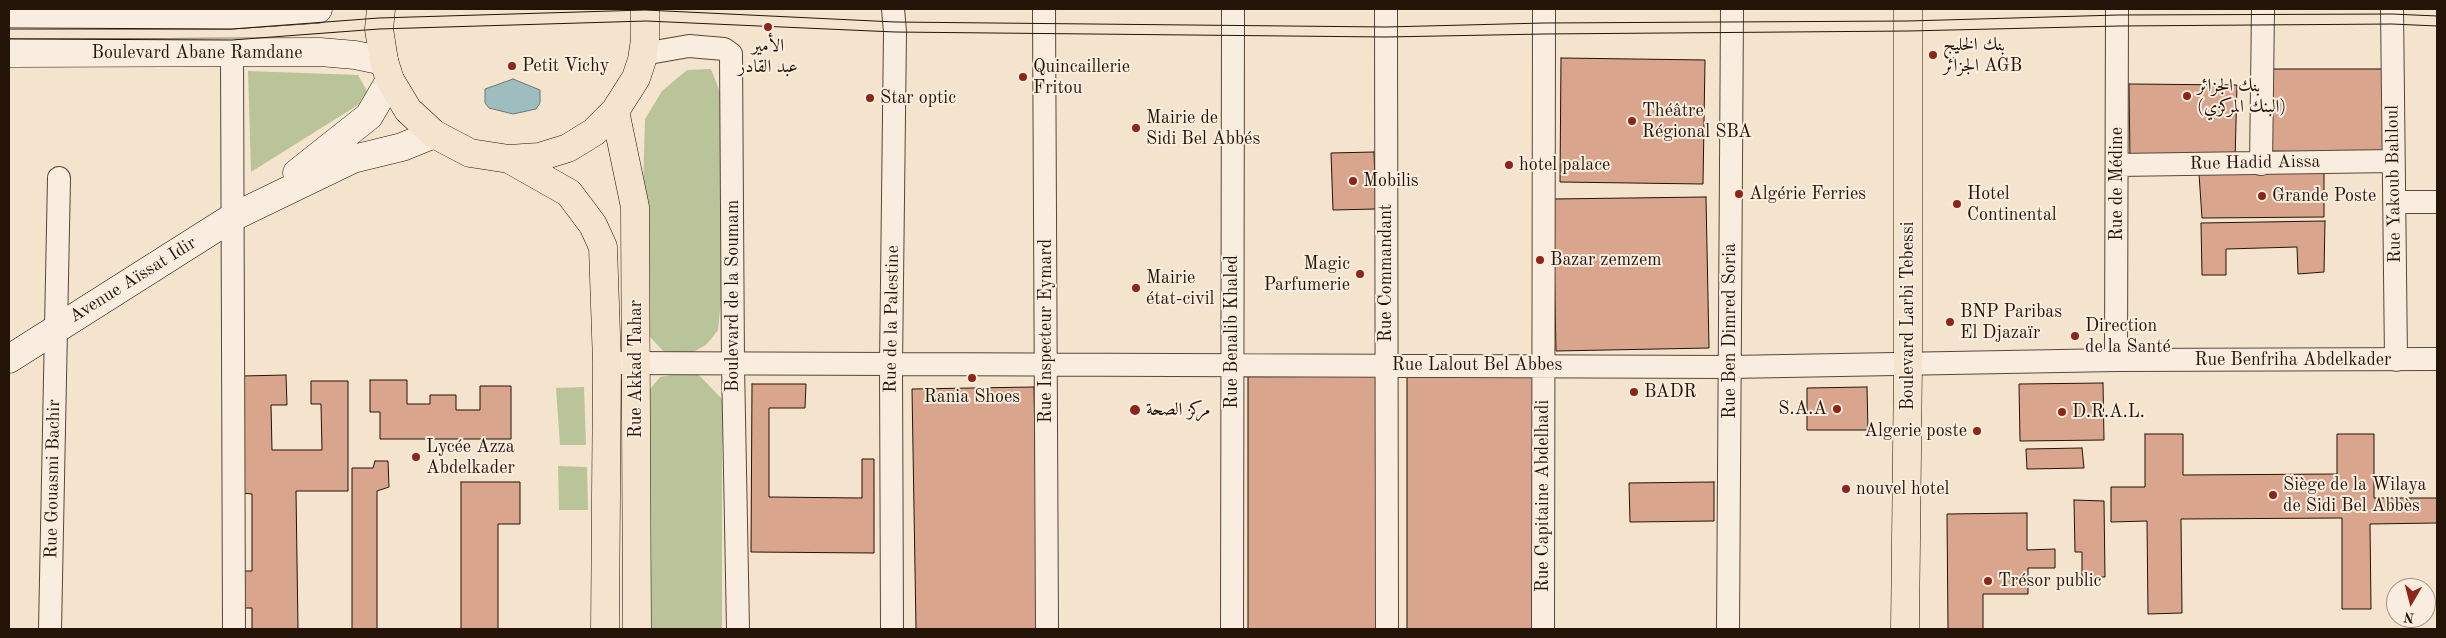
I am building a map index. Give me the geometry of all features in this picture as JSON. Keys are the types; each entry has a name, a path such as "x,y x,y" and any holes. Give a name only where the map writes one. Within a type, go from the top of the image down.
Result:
{"main road":[{"path":"9,16 48,12 230,12 318,9"},
{"path":"381,9 379,28 387,71 408,110 434,134 470,152 509,160 539,157 568,148 594,132 615,112 636,78 643,54 645,9"},
{"name":"Boulevard Larbi Tebessi","path":"1907,627 1908,9"},
{"name":"Boulevard Abane Ramdane","path":"9,53 320,52 355,56 387,71"},
{"path":"258,204 369,116 387,71"},
{"name":"Rue Akkad Tahar","path":"615,112 635,207 637,629"},
{"path":"258,204 353,159 402,147 434,134"},
{"name":"Rue Akkad Tahar","path":"509,160 569,193 593,225 603,247 607,363 605,629"},
{"name":"Avenue Aïssat Idir","path":"9,359 233,217 258,204"}],"street":[{"name":"Rue de la Palestine","path":"892,629 891,365 895,32 893,9"},
{"name":"Rue Inspecteur Eymard","path":"1044,9 1047,629"},
{"name":"Rue Benalib Khaled","path":"1232,629 1233,9"},
{"name":"Rue Commandant","path":"1386,9 1387,629"},
{"name":"Rue Capitaine Abdelhadi","path":"1543,629 1544,9"},
{"name":"Rue Ben Dimred Soria","path":"1728,629 1732,9"},
{"name":"Rue de Médine","path":"2116,360 2117,9"},
{"path":"2261,164 2263,9"},
{"name":"Rue Yakoub Bahloul","path":"2392,9 2396,360"},
{"name":"Boulevard de la Soumam","path":"643,54 689,46 724,48 731,54 733,365 738,629"},
{"path":"232,53 234,629"},
{"name":"Rue Hadid Aissa","path":"2118,165 2393,161"},
{"name":"Rue Gouasmi Bachir","path":"50,629 59,178"},
{"path":"2395,202 2437,202"},
{"name":"Rue Benfriha Abdelkader","path":"1908,363 2437,359"},
{"name":"Rue Lalout Bel Abbes","path":"607,363 733,365 1046,364 1730,367 1908,363"}],"green space":[{"path":"711,69 722,97 721,301 718,330 707,344 692,353 663,351 644,330 642,226 645,119 662,91 687,70"},
{"path":"248,71 358,75 367,91 358,105 251,172"},
{"path":"695,371 722,399 722,629 650,629 643,398 660,377"},
{"path":"584,387 586,445 560,445 556,388"},
{"path":"558,466 587,467 588,510 559,510"}],"water":[{"path":"513,79 540,90 540,103 536,109 513,114 489,108 485,103 485,89"}],"building":[{"name":"Théâtre Régional SBA","path":"1561,58 1705,60 1703,184 1560,182"},
{"path":"2264,69 2384,69 2384,153 2265,151"},
{"path":"2129,84 2237,85 2235,160 2130,161"},
{"name":"Mobilis","path":"1374,152 1376,209 1333,210 1331,153"},
{"name":"Grande Poste","path":"2324,172 2324,217 2202,218 2199,174"},
{"path":"1706,197 1709,348 1556,351 1553,199"},
{"path":"2325,221 2324,272 2298,274 2297,247 2226,249 2226,275 2202,275 2201,223"},
{"path":"286,375 287,405 271,405 272,450 322,450 321,404 311,404 311,381 348,381 348,491 296,491 298,629 252,629 252,608 242,608 242,571 252,571 252,494 242,493 242,376"},
{"path":"1248,376 1377,376 1377,629 1248,629"},
{"path":"1407,377 1535,377 1535,629 1407,629"},
{"path":"370,380 407,380 407,404 430,404 430,395 456,395 456,410 480,410 480,386 511,386 511,439 380,439 380,412 370,412"},
{"name":"D.R.A.L.","path":"2103,383 2104,440 2020,441 2019,384"},
{"path":"752,384 806,384 805,408 769,408 769,497 862,498 862,459 874,459 874,553 751,552"},
{"path":"1034,387 1038,629 916,629 912,389"},
{"name":"S.A.A","path":"1867,387 1868,430 1807,430 1807,388"},
{"path":"2145,434 2183,434 2183,475 2337,474 2337,434 2374,434 2374,498 2437,498 2437,523 2370,524 2371,609 2342,609 2342,518 2181,519 2182,613 2148,614 2147,521 2111,522 2111,487 2145,487"},
{"path":"2082,448 2084,468 2027,469 2026,449"},
{"path":"375,461 388,461 389,487 377,491 377,629 352,629 352,468 373,468"},
{"path":"461,482 520,482 520,524 498,524 498,629 461,629"},
{"path":"1714,482 1714,521 1630,522 1629,483"},
{"path":"2074,500 2104,501 2105,577 2082,577 2082,552 2075,552"},
{"name":"Trésor public","path":"2027,513 2027,550 2055,549 2055,568 2028,568 2028,594 1983,594 1983,629 1948,629 1947,514"}],"tram line":[{"path":"9,28 232,29 379,18 645,10 895,22 1386,27 1544,23 1908,21 2118,15 2392,14 2437,16"},
{"path":"9,39 232,40 379,29 646,21 895,32 1386,37 1908,31 2119,26 2392,24 2437,26"}],"place":[{"name":"الأمير عبد القادر","path":"768,27"},
{"name":"بنك الخليج الجزائر AGB","path":"1933,55"},
{"name":"Petit Vichy","path":"512,66"},
{"name":"Quincaillerie Fritou","path":"1023,77"},
{"name":"بنك الجزائر (البنك المركزي)","path":"2187,96"},
{"name":"Star optic","path":"870,98"},
{"name":"Théâtre Régional SBA","path":"1632,121"},
{"name":"Mairie de Sidi Bel Abbés","path":"1136,128"},
{"name":"hotel palace","path":"1509,165"},
{"name":"Mobilis","path":"1353,181"},
{"name":"Algérie Ferries","path":"1739,194"},
{"name":"Grande Poste","path":"2262,196"},
{"name":"Hotel Continental","path":"1957,204"},
{"name":"Bazar zemzem","path":"1540,260"},
{"name":"Magic Parfumerie","path":"1360,274"},
{"name":"Mairie état-civil","path":"1136,288"},
{"name":"BNP Paribas El Djazaïr","path":"1950,322"},
{"name":"Direction de la Santé","path":"2075,336"},
{"name":"Rania Shoes","path":"972,378"},
{"name":"BADR","path":"1634,392"},
{"name":"S.A.A","path":"1837,409"},
{"name":"مركز الصحة","path":"1135,410"},
{"name":"D.R.A.L.","path":"2062,412"},
{"name":"Algerie poste","path":"1977,431"},
{"name":"Lycée Azza Abdelkader","path":"416,457"},
{"name":"nouvel hotel","path":"1846,489"},
{"name":"Siège de la Wilaya de Sidi Bel Abbès","path":"2273,495"},
{"name":"Trésor public","path":"1988,581"}]}
